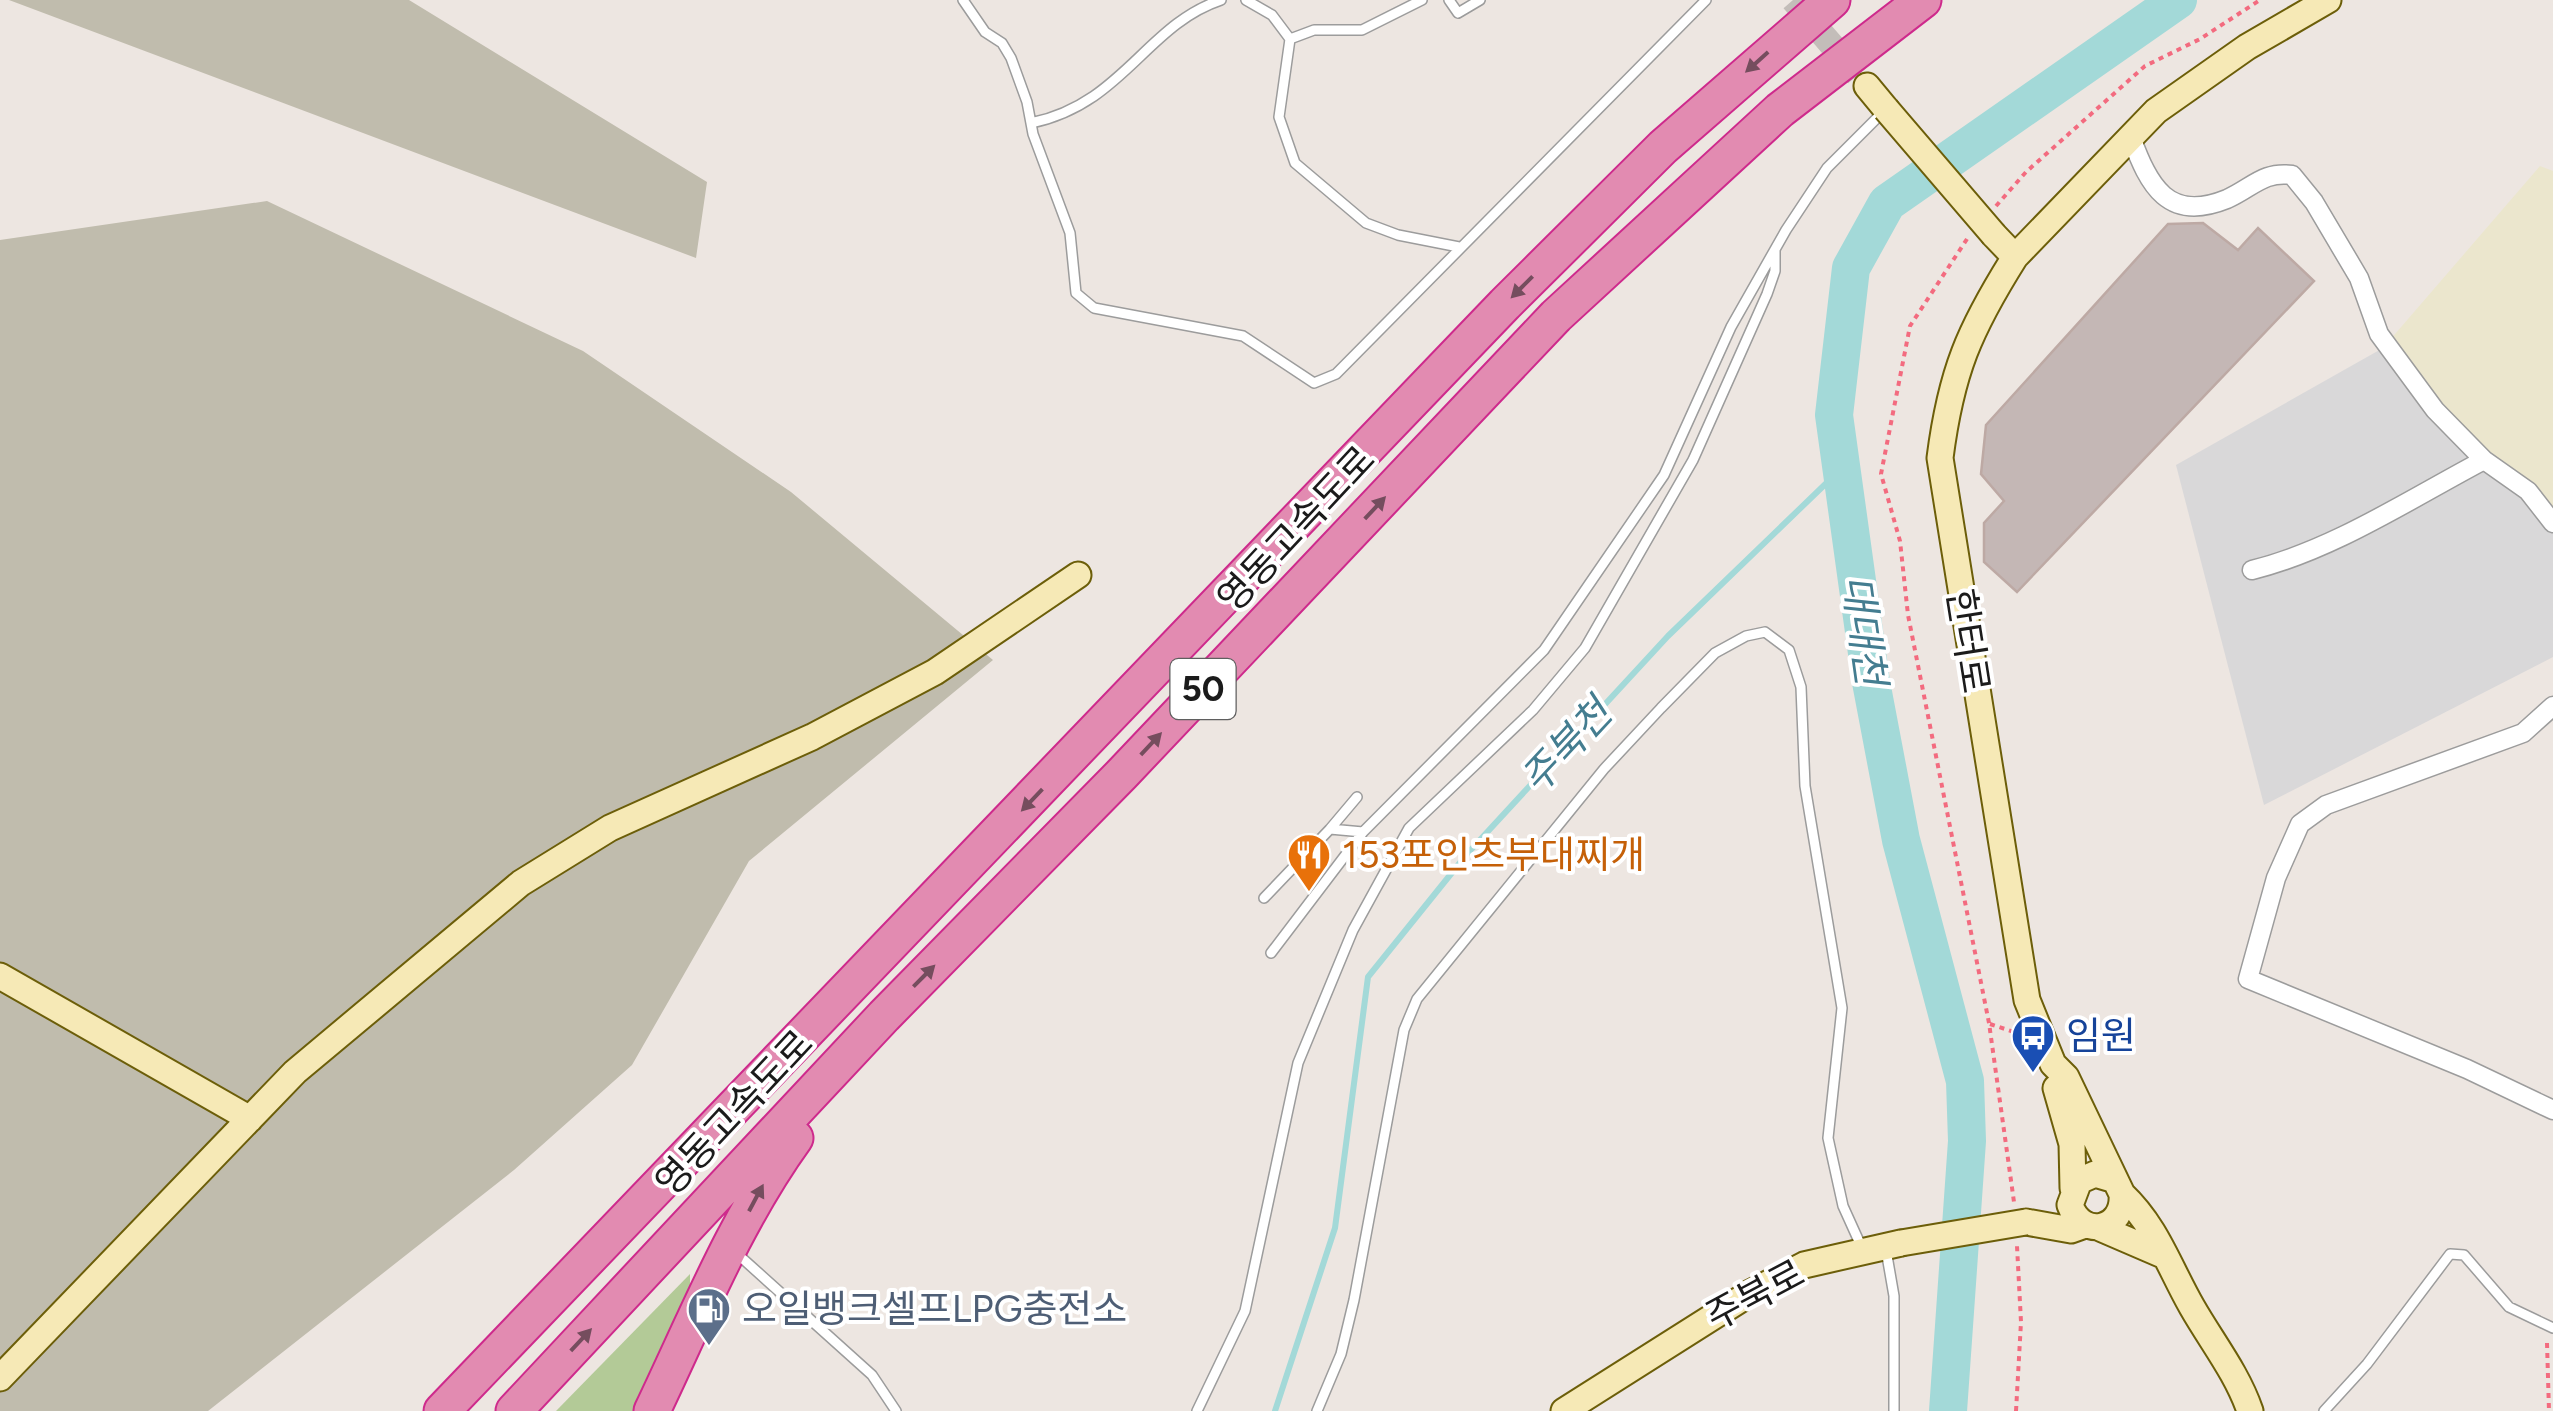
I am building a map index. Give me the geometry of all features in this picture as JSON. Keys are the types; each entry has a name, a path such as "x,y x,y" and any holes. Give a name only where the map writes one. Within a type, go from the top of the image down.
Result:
{"highway":[{"name":"영동고속도로","path":"442,1411 1518,291 1663,147 1832,0"},
{"name":"영동고속도로","path":"514,1411 884,1016 1122,774 1556,316 1780,110 1923,0"},
{"path":"652,1411 767,1177 884,1016"}],"street":[{"name":"한터로","path":"2250,1411 2240,1381 2219,1355 2165,1256 2161,1240 2117,1186 2066,1076 2053,1064 2026,1000 1940,458 1948,400 1959,361 1973,324 2015,257 2156,112 2247,48 2328,0"},
{"path":"1866,86 2015,257"},
{"path":"2131,137 2143,170 2163,198 2188,207 2227,199 2272,172 2292,175 2314,202 2359,278 2379,334 2435,410 2484,460 2528,491 2553,524"},
{"path":"2252,570 2278,563 2372,519 2484,460"},
{"path":"0,1378 295,1072 521,883 610,828 812,737 935,672 1078,575"},
{"path":"2553,706 2523,733 2326,806 2300,824 2276,878 2248,979 2468,1069 2553,1110"},
{"path":"0,976 250,1120"},
{"name":"한터로","path":"2053,1064 2052,1080 2072,1144 2072,1192"},
{"path":"2092,1227 2117,1219 2117,1186 2095,1174 2072,1192 2072,1213 2092,1227 2165,1256"},
{"name":"주북로","path":"1564,1411 1752,1292 1804,1265 2026,1222 2060,1209 2072,1192"},
{"name":"주북로","path":"2026,1222 2071,1230 2092,1227"}],"lane":[{"path":"962,0 1010,58 1070,232 1076,293 1094,308 1243,336 1314,383 1323,383 1336,374 1706,0"},
{"path":"1030,123 1072,112 1118,80 1198,8 1221,0"},
{"path":"1246,0 1272,15 1290,39 1280,117 1295,164 1366,222 1398,235 1460,247"},
{"path":"1290,39 1314,30 1362,30 1422,0"},
{"path":"1449,0 1458,13 1480,0"},
{"path":"1271,953 1364,832 1544,650 1664,475 1732,327 1775,250 1827,168 1886,109"},
{"path":"1197,1411 1246,1311 1298,1063 1353,930 1409,828 1533,710 1585,648 1694,460 1767,294 1775,271 1775,250"},
{"path":"1317,1411 1345,1336 1404,1030 1417,999 1604,768 1715,653 1746,636 1765,632 1789,650 1801,687 1805,786 1842,1008 1828,1138 1843,1206 1883,1247 1894,1296 1894,1411"},
{"path":"1264,898 1357,797"},
{"path":"1330,829 1364,832"},
{"path":"2324,1411 2367,1364 2450,1254 2464,1256 2508,1307 2550,1328"},
{"path":"743,1259 872,1375 896,1411"}],"path":[{"path":"2548,1411 2550,1328"}],"shaded area":[{"path":"9,0 409,0 707,182 696,258"},
{"path":"2540,166 2553,171 2553,515 2383,348"},
{"path":"267,201 583,351 791,492 993,660 749,861 632,1065 514,1170 208,1411 0,1411 0,240"},
{"path":"2383,348 2553,515 2553,657 2264,805 2176,465"}],"green space":[{"path":"690,1274 690,1290 638,1411 556,1411"}],"building":[{"path":"2203,223 2238,250 2258,228 2314,281 2017,592 1984,562 1984,523 2004,501 1981,474 1986,425 2168,224"}],"waterway":[{"name":"대대천","path":"1948,1411 1967,1141 1965,1081 1901,840 1871,682 1834,415 1851,268 1887,203 2178,0"},
{"name":"주북천","path":"1275,1411 1335,1228 1368,977 1467,854 1668,636 1842,468"}],"tunnel":[{"path":"1793,0 1867,86"}],"place":[{"name":"153포인츠부대찌개","path":"1309,893"},
{"name":"임원","path":"2033,1074"},
{"name":"오일뱅크셀프LPG충전소","path":"709,1347"}]}
